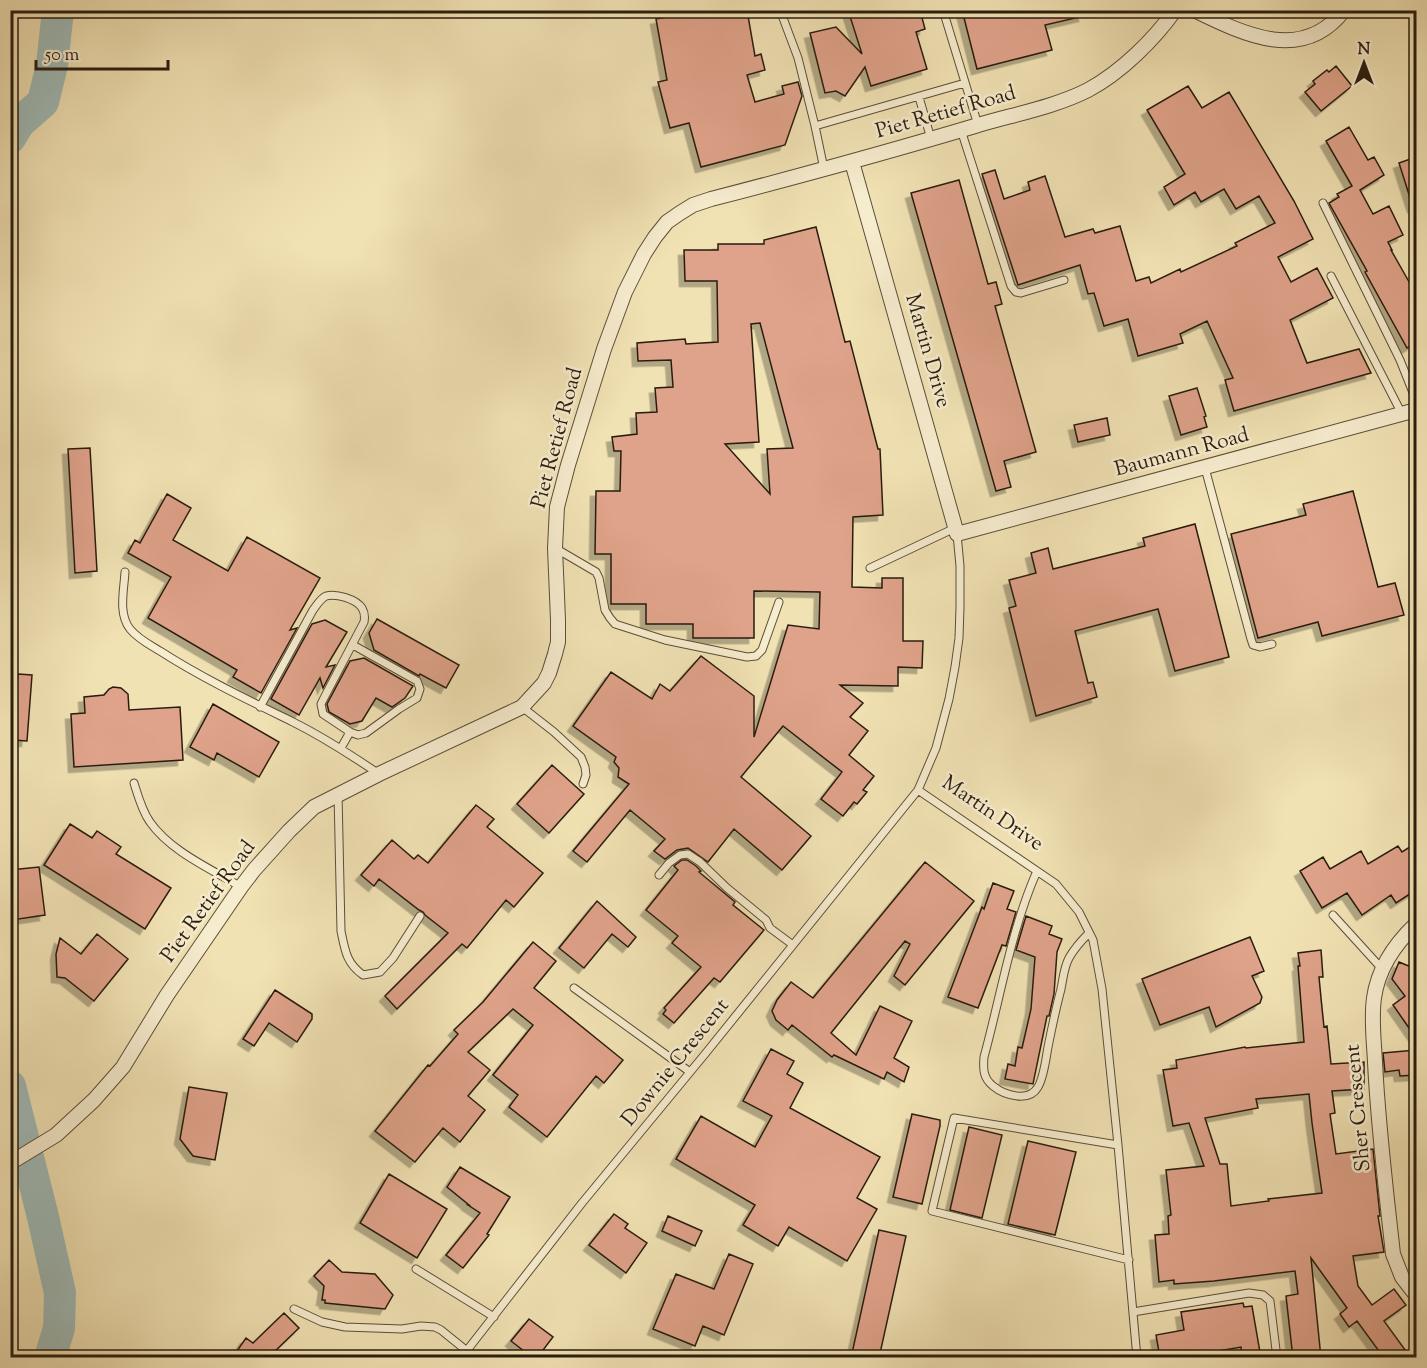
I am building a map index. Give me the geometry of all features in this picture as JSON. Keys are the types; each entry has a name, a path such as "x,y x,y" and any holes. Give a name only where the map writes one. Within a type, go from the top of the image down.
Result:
{"street":[{"name":"Piet Retief Road","path":"10,1163 56,1135 94,1100 123,1067 167,996 241,886 289,831 314,807 338,793 522,707 544,683 558,642 555,548 559,498 604,350 625,292 644,254 667,222 693,205 711,199 852,162 1053,103 1086,91 1115,72 1137,53 1163,17 1175,10"},
{"path":"1194,10 1251,36 1289,41 1321,32 1335,23 1344,10"},
{"name":"Martin Drive","path":"852,162 956,531"},
{"name":"Baumann Road","path":"956,531 1205,468 1416,410"},
{"name":"Sher Crescent","path":"1416,924 1404,935 1383,970 1374,997 1373,1016 1380,1132 1393,1254 1402,1277 1416,1295"}],"lane":[{"path":"780,10 798,58 824,169"},
{"path":"943,10 978,125"},
{"path":"815,126 965,84"},
{"path":"919,97 931,139"},
{"path":"961,130 1011,286 1016,292 1022,293 1064,280"},
{"path":"1323,203 1400,360 1416,400"},
{"path":"1331,276 1402,414"},
{"path":"1205,468 1253,645 1260,647 1272,645"},
{"path":"870,568 956,531"},
{"name":"Martin Drive","path":"956,531 960,566 960,607 955,667 936,748 918,790 1056,884 1079,912 1093,940 1102,989 1137,1358"},
{"path":"555,548 596,572 606,610 615,624 665,640 747,657 756,656 762,650 779,602"},
{"path":"125,572 123,611 131,630 141,640 341,748 379,774"},
{"path":"260,706 313,610 321,599 334,595 357,603 365,616 353,645 321,704 323,714 358,735 366,733 417,698 420,689 417,681 353,645"},
{"path":"522,707 581,757 586,775 583,784"},
{"path":"341,748 350,732"},
{"path":"134,783 149,822 165,839 190,857 241,886"},
{"name":"Downie Crescent","path":"461,1358 582,1203 918,790"},
{"path":"338,793 341,931 345,951 353,968 363,975 380,972 393,958 420,916"},
{"path":"659,875 680,855 688,854 700,861 727,888 766,920 770,928 793,945"},
{"path":"1037,871 1016,932 984,1057 985,1076 988,1082 998,1090 1023,1096 1032,1093 1038,1087 1045,1065 1063,976 1069,958 1089,933"},
{"path":"1333,915 1383,970"},
{"path":"574,988 690,1072"},
{"path":"1118,1145 954,1118 932,1211 1129,1260"},
{"path":"416,1269 494,1317"},
{"path":"1133,1312 1249,1293 1263,1295 1270,1301 1277,1358"},
{"path":"294,1309 322,1322 345,1327 402,1329 421,1326 435,1327 467,1351"}],"building":[{"path":"702,10 747,10 755,56 761,54 765,70 747,75 755,102 784,94 782,86 798,82 802,96 785,145 701,167 689,123 670,128 658,82 667,80 656,19"},
{"path":"848,10 920,10 925,29 916,32 927,69 871,86 865,67 845,96 836,91 825,93 810,33 836,27 862,54"},
{"path":"962,10 1083,10 1084,16 1045,25 1052,50 977,69"},
{"path":"1336,66 1352,86 1321,111 1305,92 1315,84 1313,81"},
{"path":"1188,86 1202,108 1229,92 1294,201 1313,239 1278,257 1291,282 1317,268 1333,298 1290,320 1307,363 1359,349 1371,373 1234,411 1225,380 1233,378 1207,321 1180,334 1183,343 1138,356 1128,319 1104,326 1094,293 1088,294 1080,265 1018,285 982,174 995,170 1004,199 1030,190 1028,182 1045,176 1065,237 1093,229 1095,233 1120,226 1136,281 1149,277 1151,283 1180,269 1181,272 1237,246 1235,243 1275,223 1259,196 1236,209 1224,189 1201,202 1195,192 1174,205 1164,187 1185,174 1147,110"},
{"path":"1349,127 1368,160 1374,157 1384,175 1360,190 1373,214 1389,206 1403,235 1388,242 1412,287 1410,289 1416,300 1416,342 1407,348 1329,203 1339,197 1337,194 1352,186 1326,141"},
{"path":"1416,157 1416,206 1413,207 1399,163"},
{"path":"959,180 988,284 996,282 1002,304 995,306 1036,452 1004,461 1011,487 996,491 911,193"},
{"path":"816,227 845,342 850,341 878,449 880,449 883,515 853,517 852,587 882,588 882,578 903,578 903,641 923,641 922,668 898,667 898,686 840,685 863,703 850,717 868,731 849,755 874,776 863,790 867,792 857,804 854,802 843,816 821,799 842,772 783,726 741,777 811,836 782,870 734,829 708,862 688,848 677,850 665,859 654,851 665,839 630,810 587,862 573,851 629,784 618,777 619,768 614,762 616,757 573,726 611,672 652,699 660,684 670,691 701,656 754,696 754,737 788,625 819,629 820,592 754,591 754,638 693,638 693,624 646,624 646,604 611,604 611,554 595,554 596,491 620,491 621,451 614,451 612,437 637,434 636,413 657,412 655,388 673,387 671,360 638,361 637,343 685,339 686,344 718,342 717,281 685,281 684,250 718,250 718,244 764,244 764,240","holes":["760,323 793,448 767,449 770,494 725,444 759,442 751,324"]},
{"path":"1197,388 1207,427 1181,435 1169,396"},
{"path":"1107,418 1110,435 1078,442 1074,425"},
{"path":"90,448 97,571 75,573 68,449"},
{"path":"1353,491 1378,587 1395,583 1404,615 1322,636 1318,622 1258,638 1231,534 1306,515 1303,504"},
{"path":"167,494 191,508 173,540 228,571 247,537 320,578 290,630 297,628 261,693 233,677 237,670 148,618 171,577 128,553 135,540 140,543"},
{"path":"1195,524 1229,657 1175,671 1158,609 1075,631 1088,683 1093,682 1097,697 1036,716 1009,608 1016,606 1009,580 1036,573 1031,553 1048,548 1053,569 1145,546 1143,538"},
{"path":"377,619 459,665 446,688 420,674 419,676 374,650 369,633"},
{"path":"325,620 347,632 326,667 335,665 323,688 320,678 299,715 271,699 312,624"},
{"path":"364,658 413,686 405,698 392,707 376,698 362,721 350,724 329,712 327,704 350,661"},
{"path":"18,674 32,675 27,741 13,740"},
{"path":"113,687 121,688 128,694 129,710 180,707 183,760 74,767 71,714 85,713 84,697 104,695"},
{"path":"213,704 279,742 259,777 217,753 214,760 190,747"},
{"path":"552,765 584,794 549,833 517,804"},
{"path":"476,805 494,819 487,827 543,873 514,907 506,900 467,948 462,944 397,1009 385,996 448,933 379,879 374,886 361,875 392,840 414,859 418,855 428,863"},
{"path":"70,824 92,838 97,831 121,847 116,854 171,888 145,929 44,865"},
{"path":"1416,843 1416,890 1396,903 1391,895 1362,915 1347,893 1322,908 1300,871 1323,857 1330,869 1361,851 1368,864 1398,846 1402,852"},
{"path":"682,860 687,860 696,866 701,871 699,872 735,902 733,905 764,930 720,982 714,978 674,1023 663,1014 666,1010 664,1008 701,967 672,943 678,936 646,910 678,870 674,866"},
{"path":"925,862 974,901 905,985 894,976 910,944 905,941 831,1033 856,1055 880,1006 912,1021 894,1058 909,1067 904,1082 887,1072 884,1079 834,1055 832,1057 792,1025 788,1030 776,1020 772,1011 777,1000 791,982 813,998"},
{"path":"39,867 45,915 12,920 10,870"},
{"path":"993,883 1014,891 1007,909 1016,912 1006,946 1002,945 978,1008 948,997"},
{"path":"597,901 636,937 628,947 612,934 584,968 559,948"},
{"path":"1026,916 1052,926 1049,934 1062,939 1057,952 1054,994 1049,1016 1047,1016 1033,1084 1005,1079 1008,1064 1015,1066 1018,1047 1022,1048 1031,1009 1035,957 1016,950"},
{"path":"97,934 128,959 94,1001 65,978 57,977 56,954 60,938 81,954"},
{"path":"1250,937 1264,971 1252,976 1262,997 1260,1003 1216,1027 1209,1007 1160,1025 1142,979"},
{"path":"533,942 556,961 534,988 623,1060 604,1083 596,1076 547,1137 509,1107 518,1095 493,1075 533,1025 513,1009 468,1052 490,1070 468,1096 485,1110 460,1142 443,1128 415,1162 375,1131 428,1065 430,1066 458,1034 454,1030 483,1002"},
{"path":"1321,950 1323,977 1319,977 1324,1027 1327,1026 1331,1064 1364,1062 1364,1089 1332,1091 1335,1113 1330,1114 1336,1154 1373,1149 1380,1216 1378,1216 1384,1252 1353,1256 1358,1286 1372,1305 1394,1289 1406,1305 1384,1321 1411,1358 1384,1358 1357,1321 1349,1327 1340,1314 1347,1308 1311,1258 1321,1358 1293,1358 1286,1296 1298,1294 1295,1271 1214,1281 1174,1284 1174,1280 1159,1282 1155,1235 1169,1234 1168,1216 1171,1215 1166,1170 1204,1166 1189,1123 1173,1126 1163,1070 1177,1068 1176,1060 1245,1047 1304,1042 1298,953","holes":["1309,1094 1322,1193 1231,1206 1227,1164 1220,1164 1205,1118 1258,1108 1256,1099"]},
{"path":"1399,962 1416,969 1416,1038 1393,1005 1405,996 1392,979"},
{"path":"275,990 312,1014 312,1019 297,1042 269,1023 254,1046 243,1039"},
{"path":"771,1049 794,1061 787,1074 803,1083 790,1108 880,1157 857,1198 877,1209 847,1261 789,1227 778,1246 743,1225 755,1205 676,1159 701,1116 755,1147 772,1116 743,1101"},
{"path":"1416,1050 1416,1075 1400,1076 1399,1070 1385,1072 1383,1053"},
{"path":"189,1087 227,1093 215,1160 193,1156 180,1139"},
{"path":"912,1114 940,1120 922,1204 893,1197"},
{"path":"969,1127 1002,1135 982,1218 950,1210"},
{"path":"1028,1141 1076,1152 1055,1235 1008,1224"},
{"path":"460,1167 510,1197 487,1234 489,1235 463,1268 446,1255 480,1213 447,1187"},
{"path":"389,1174 447,1209 417,1258 360,1223"},
{"path":"614,1214 628,1224 625,1228 647,1243 626,1273 589,1245"},
{"path":"668,1216 702,1231 695,1246 662,1231"},
{"path":"879,1230 906,1236 879,1358 851,1358"},
{"path":"729,1254 753,1264 724,1335 703,1326 695,1346 653,1329 676,1274 714,1289"},
{"path":"329,1260 342,1272 375,1274 393,1295 385,1309 325,1303 325,1300 322,1300 324,1286 314,1276"},
{"path":"1243,1303 1244,1307 1252,1306 1261,1358 1242,1358 1241,1347 1176,1358 1160,1358 1156,1335 1184,1330 1181,1312"},
{"path":"284,1313 299,1328 271,1355 274,1358 232,1358 246,1338 253,1343"},
{"path":"529,1319 553,1337 537,1358 533,1358 511,1341"}],"waterway":[{"path":"10,138 19,123 43,102 52,65 58,10"},
{"path":"10,1086 60,1293 59,1328 50,1358"}]}
